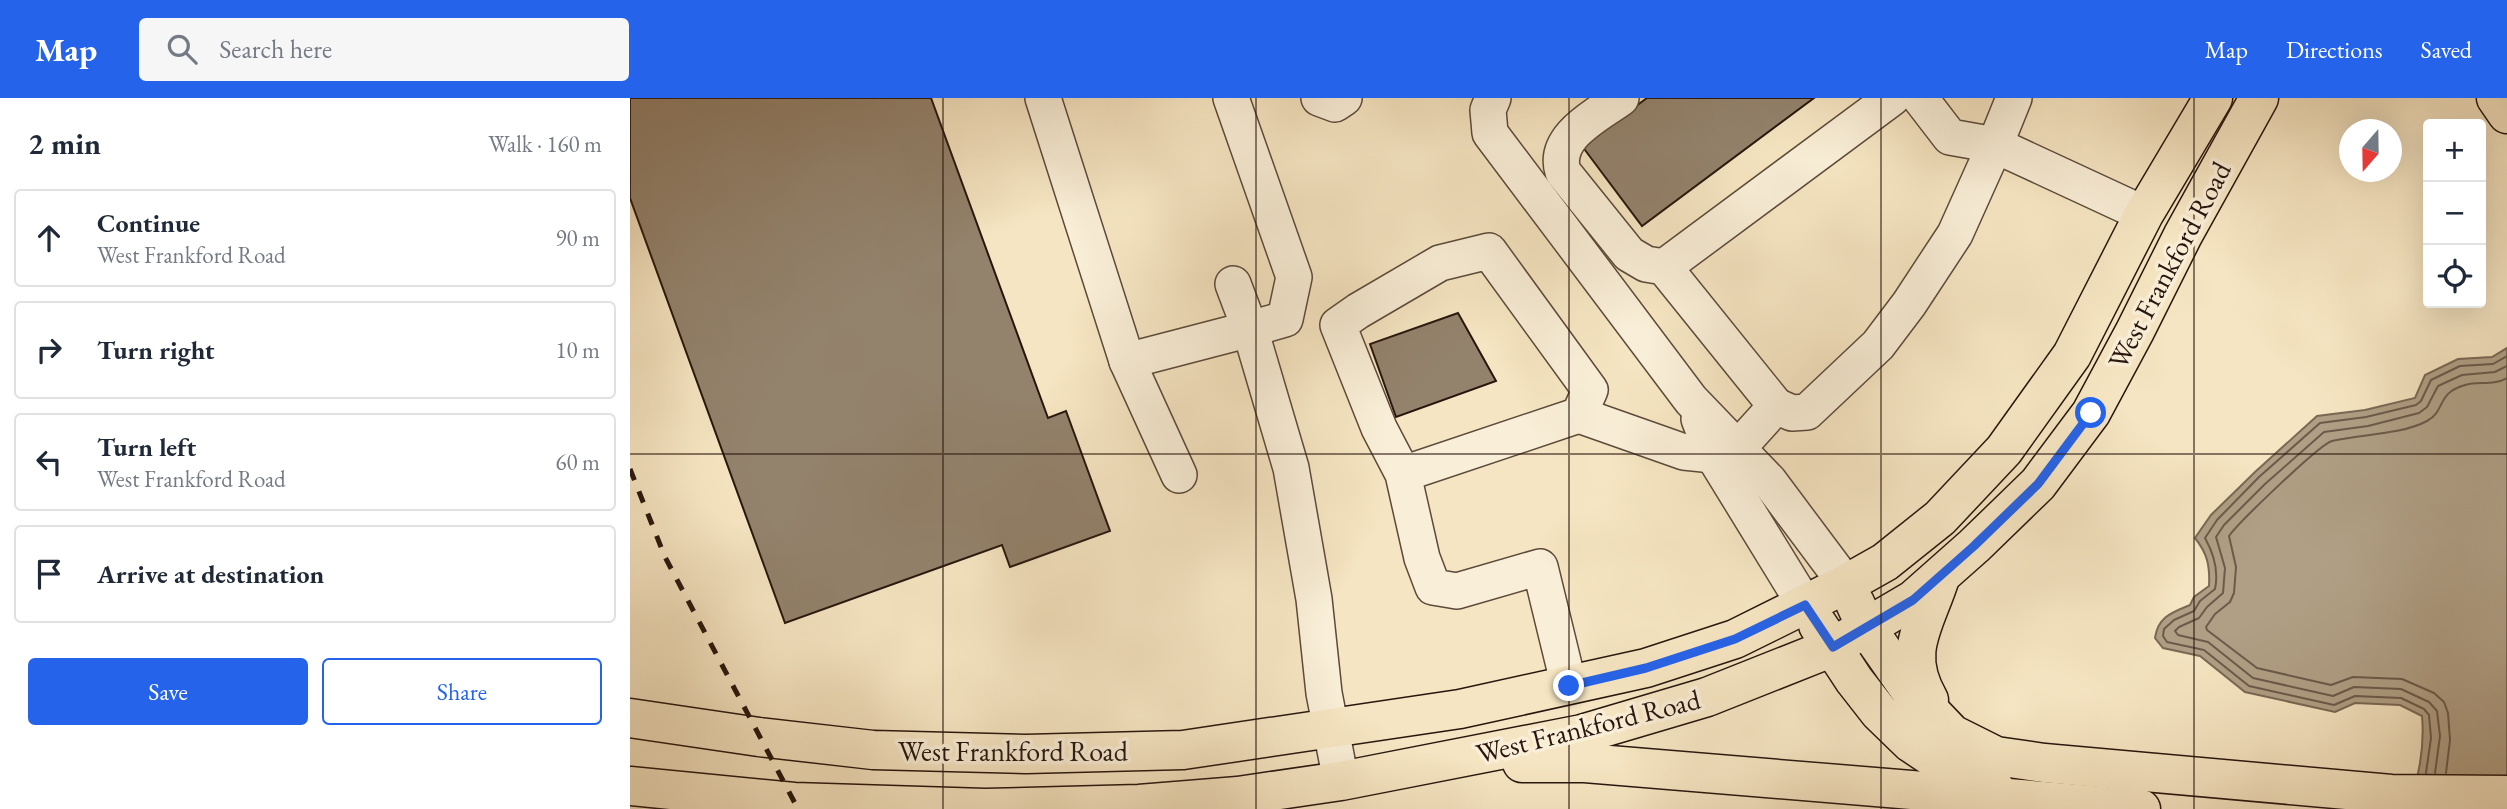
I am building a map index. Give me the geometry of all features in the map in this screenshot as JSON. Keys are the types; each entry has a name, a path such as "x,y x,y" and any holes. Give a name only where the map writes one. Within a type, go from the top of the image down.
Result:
{"main road":[{"name":"West Frankford Road","path":"630,718 873,750 1026,754 1183,750 1460,709 1646,668 1735,639 1885,562 1940,519 2004,450 2072,355 2144,215 2213,98"},
{"name":"West Frankford Road","path":"630,786 794,802 985,808 1139,804 1238,796 1341,781 1582,734 1707,697 1833,647 1913,600 2038,484 2091,413 2183,234 2259,98"},
{"path":"2496,98 2507,114"},
{"path":"2144,215 2183,234"},
{"path":"1941,575 1914,654 1922,687 1944,726"},
{"path":"1846,584 1866,626 1910,690 1952,734 1996,756 2044,763 2391,794 2507,795"},
{"path":"1805,605 1854,680 1879,712 1911,743 1958,775 2030,801"},
{"path":"1443,762 1585,763 2141,809"}],"lane":[{"path":"1043,98 1127,361 1179,475"},
{"path":"1231,98 1294,277 1285,319"},
{"path":"1319,98 1335,104 1344,98"},
{"path":"1493,98 1488,110 1490,133 1691,400 1726,451 1805,605"},
{"path":"1621,98 1574,133 1564,144 1559,159 1563,172 1629,254 1646,264 1664,267 1776,407 1792,413 1807,412 1846,378 1878,345 1909,304 1955,234 2014,98"},
{"path":"1664,267 1892,98"},
{"path":"1920,98 1950,137 1995,145 2144,215"},
{"path":"1127,361 1285,319 1338,326 1358,311 1440,263 1489,251 1591,390 1579,415"},
{"path":"1233,284 1250,329 1291,468 1341,781"},
{"path":"1338,326 1378,428 1403,474 1422,558 1433,587 1457,591 1540,566 1569,686"},
{"path":"1726,451 1776,407"},
{"path":"1403,474 1579,415 1684,452 1726,451 1769,481 1846,584"}],"water":[{"path":"2507,348 2507,809 2409,809 2420,763 2422,716 2400,705 2355,703 2335,712 2245,692 2200,656 2163,648 2155,638 2162,620 2190,605 2194,597 2209,586 2207,561 2195,538 2211,515 2317,416 2365,410 2415,398 2425,375 2458,359 2492,357"}],"building":[{"path":"630,98 931,98 1048,418 1066,411 1110,531 1010,567 1002,545 785,623 630,198"},
{"path":"1647,98 1814,98 1642,226 1582,146"},
{"path":"1458,313 1496,381 1396,417 1370,344"}],"railway":[{"path":"630,469 665,557 798,809"}],"route":[{"path":"1569,686 1646,668 1735,639 1805,605 1833,647 1913,600 1974,546 2038,484 2091,413"}]}
